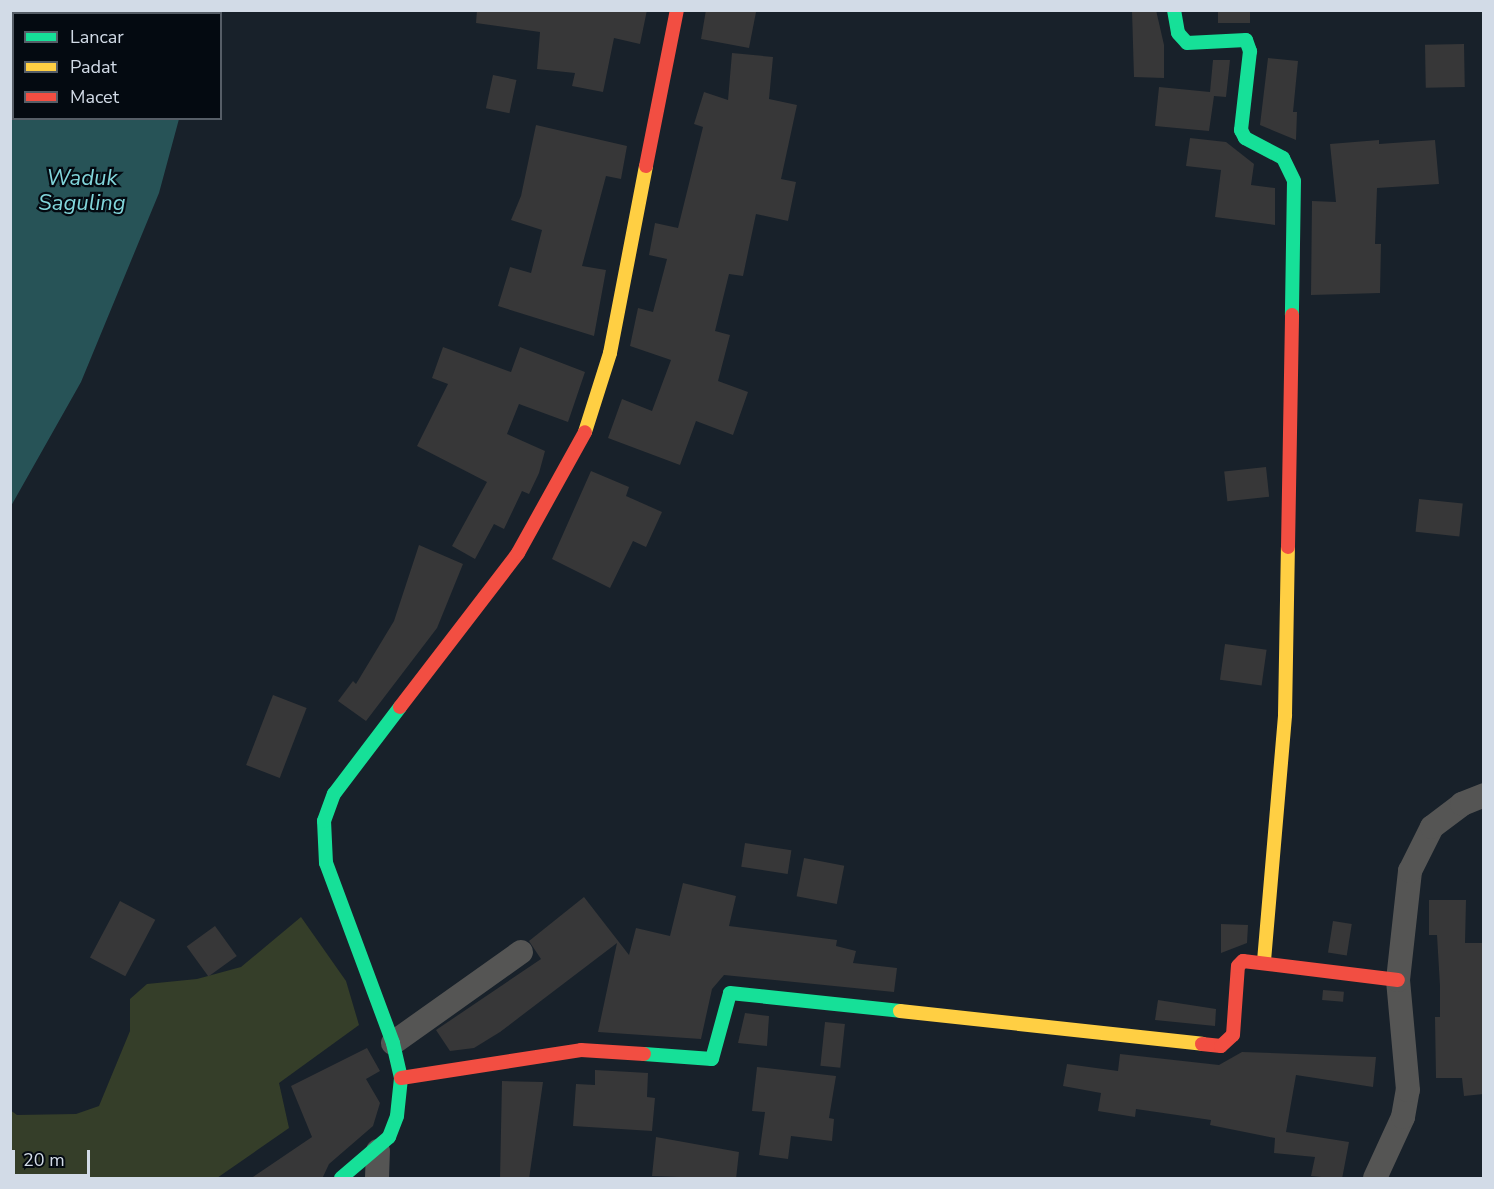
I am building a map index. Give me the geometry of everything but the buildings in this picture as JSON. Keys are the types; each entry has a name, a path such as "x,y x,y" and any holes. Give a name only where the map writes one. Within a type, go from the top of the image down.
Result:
{"street":[{"path":"341,1179 378,1151 394,1128 401,1078 393,1043 326,863 324,821 334,794 518,553 587,426 610,353 677,10"},
{"path":"1174,10 1178,33 1187,43 1246,40 1250,51 1241,130 1245,138 1283,158 1294,181 1285,715 1264,961"},
{"path":"1375,1179 1403,1117 1408,1090 1398,980 1410,871 1416,853 1439,822 1484,795"},
{"path":"393,1043 521,952"},
{"path":"401,1078 581,1050 712,1059 717,1053 725,997 730,993 1223,1046 1233,1035 1238,966 1246,961 1264,961 1398,980"},
{"path":"377,1179 378,1151"}],"shaded area":[{"path":"301,917 346,981 359,1025 279,1083 289,1128 217,1178 11,1178 10,1110 17,1115 76,1114 99,1106 130,1031 130,999 147,984 197,979 241,967"}],"water":[{"name":"Waduk Saguling","path":"11,10 135,12 12,12 12,120 179,120 159,193 81,382 11,506"}],"traffic: fast":[{"path":"1174,10 1178,33 1187,43 1246,40 1250,51 1241,130 1245,138 1283,158 1294,181 1292,315"},
{"path":"341,1178 389,1137 397,1116 401,1078 393,1043 326,863 324,821 334,794 400,707"},
{"path":"644,1054 712,1059 730,993 900,1011"}],"traffic: slow":[{"path":"585,432 610,353 646,166"},
{"path":"1264,961 1285,715 1288,547"},
{"path":"900,1011 1202,1044"}],"traffic: jam":[{"path":"646,166 677,10"},
{"path":"1288,547 1292,315"},
{"path":"400,707 518,553 585,432"},
{"path":"1202,1044 1221,1046 1233,1035 1238,966 1243,961 1398,980"},
{"path":"401,1078 581,1050 644,1054"}]}
